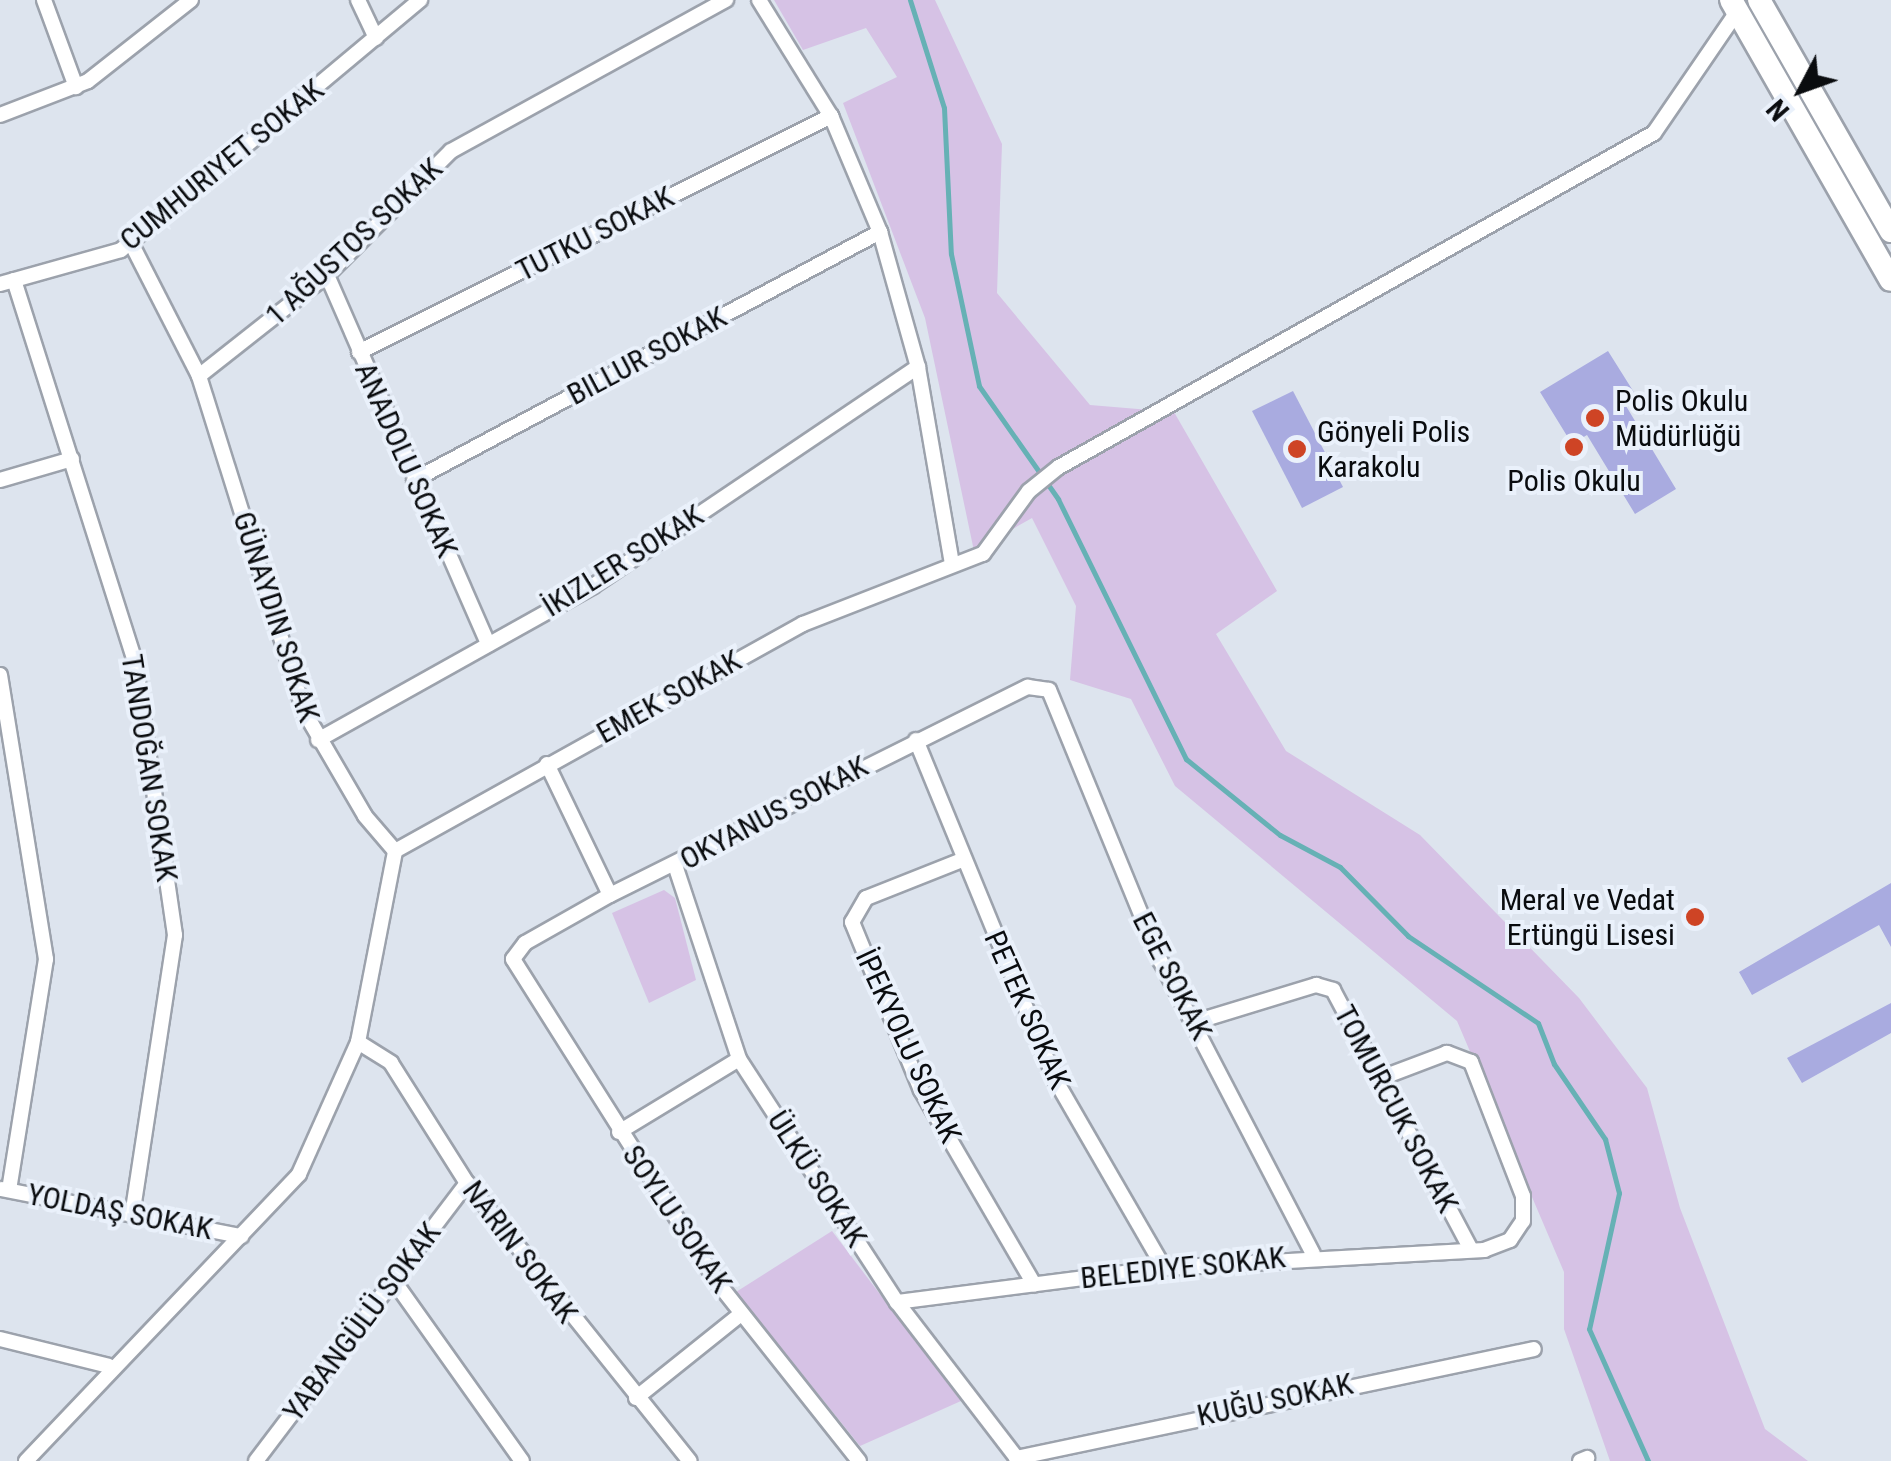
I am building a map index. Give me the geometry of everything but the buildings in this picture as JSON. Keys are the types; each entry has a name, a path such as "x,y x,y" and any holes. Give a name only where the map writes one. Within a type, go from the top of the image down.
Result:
{"highway":[{"path":"1760,0 1891,232"},
{"path":"1734,6 1891,280"}],"street":[{"path":"44,0 76,87"},
{"path":"0,115 76,87 191,0"},
{"path":"358,0 376,38"},
{"name":"CUMHURIYET SOKAK","path":"7,282 102,259 131,244 420,0"},
{"name":"1 AĞUSTOS SOKAK","path":"199,376 327,275 451,151 726,0"},
{"path":"759,0 831,116 880,232 918,366 952,564"},
{"name":"EMEK SOKAK","path":"395,851 803,624 991,547 1029,491 1058,467 1654,133 1734,6"},
{"name":"TUTKU SOKAK","path":"359,352 831,116"},
{"name":"BILLUR SOKAK","path":"414,480 880,232"},
{"path":"26,1461 109,1366 300,1174 358,1042 395,851 318,740 199,376 131,244"},
{"name":"ANADOLU SOKAK","path":"327,275 488,644"},
{"name":"TANDOĞAN SOKAK","path":"7,282 72,460 140,684 176,947 133,1210"},
{"name":"İKIZLER SOKAK","path":"318,740 594,586 918,366"},
{"path":"0,480 72,460"},
{"path":"0,675 46,958 5,1190"},
{"name":"OKYANUS SOKAK","path":"514,965 521,946 610,895 1032,685 1049,690"},
{"name":"EGE SOKAK","path":"1049,690 1160,960 1313,1254"},
{"name":"PETEK SOKAK","path":"916,740 962,860 1056,1080 1164,1268"},
{"path":"547,764 610,895"},
{"name":"İPEKYOLU SOKAK","path":"962,860 866,898 852,922 920,1090 1034,1284"},
{"name":"ÜLKÜ SOKAK","path":"675,865 740,1060 897,1302 1017,1459"},
{"name":"SOYLU SOKAK","path":"514,965 619,1132 741,1314 859,1461"},
{"name":"TOMURCUK SOKAK","path":"1194,1022 1325,986 1381,1078 1471,1250"},
{"name":"NARIN SOKAK","path":"358,1042 391,1063 467,1182 690,1461"},
{"path":"1381,1078 1452,1052 1475,1067 1524,1212 1510,1240 1471,1250"},
{"path":"619,1132 740,1060"},
{"name":"YABANGÜLÜ SOKAK","path":"256,1461 467,1182"},
{"name":"YOLDAŞ SOKAK","path":"5,1190 133,1210 240,1236"},
{"name":"BELEDIYE SOKAK","path":"897,1302 1164,1268 1313,1254 1471,1250"},
{"path":"394,1281 522,1461"},
{"path":"636,1398 741,1314"},
{"path":"0,1339 109,1366"},
{"name":"KUĞU SOKAK","path":"1017,1459 1534,1349"}],"shaded area":[{"path":"774,0 935,0 1002,144 997,293 1090,405 1174,412 1277,591 1216,634 1286,751 1420,835 1579,998 1647,1088 1680,1208 1765,1429 1808,1461 1610,1461 1564,1329 1564,1272 1457,1021 1175,786 1131,699 1070,680 1076,606 1032,518 974,551 925,318 843,103 897,77 866,28 803,50"},
{"path":"664,890 675,898 696,980 649,1003 612,913"},
{"path":"832,1231 961,1401 860,1446 736,1292"}],"waterway":[{"path":"910,0 944,108 951,254 979,386 1058,499 1186,759 1280,835 1340,867 1408,936 1538,1023 1554,1064 1605,1139 1619,1193 1589,1329 1648,1461"}],"place":[{"name":"Polis Okulu Müdürlüğü","path":"1595,418"},
{"name":"Polis Okulu","path":"1574,447"},
{"name":"Gönyeli Polis Karakolu","path":"1297,449"},
{"name":"Meral ve Vedat Ertüngü Lisesi","path":"1695,917"}]}
